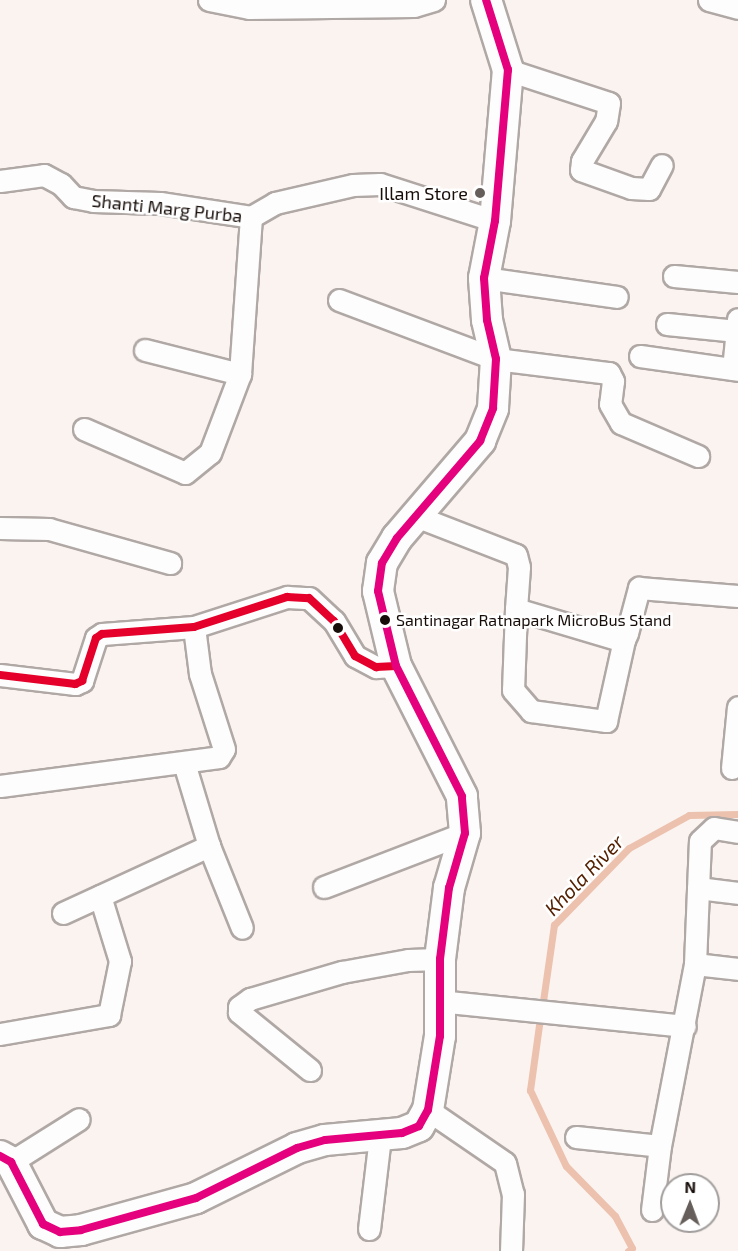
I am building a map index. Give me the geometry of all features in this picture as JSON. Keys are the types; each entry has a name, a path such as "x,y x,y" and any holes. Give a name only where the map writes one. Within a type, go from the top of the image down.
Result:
{"main road":[{"path":"6,1159 43,1224 60,1232 81,1230 196,1198 297,1148 325,1140 380,1137 418,1126 428,1110 440,1036 440,959 449,888 465,833 462,796 396,666 378,591 382,563 413,515 480,441 493,408 496,359 488,320 484,278 495,221 508,70 486,0"}],"street":[{"path":"209,0 249,8 414,6 434,0"},
{"path":"709,0 738,8"},
{"path":"508,70 609,103 606,121 582,161 581,171 631,188 649,189 662,165"},
{"name":"Shanti Marg Purba","path":"0,181 44,175 61,184 73,197 93,201 160,203 251,217 275,203 380,184 495,221"},
{"path":"84,429 185,473 210,453 240,374 251,217"},
{"path":"674,276 738,282"},
{"path":"484,278 617,297"},
{"path":"339,300 496,359 609,373 613,381 610,404 621,423 698,456"},
{"path":"640,356 735,370 738,318"},
{"path":"667,324 737,331"},
{"path":"145,350 240,374"},
{"path":"413,515 516,555 519,567 513,690 531,711 606,721 624,640 639,588 738,596"},
{"path":"0,528 49,529 170,563"},
{"path":"0,675 75,684 82,681 96,639 102,634 194,627 276,600 309,598 334,621 355,656 376,667 396,666"},
{"path":"516,609 624,640"},
{"path":"0,786 184,764 219,757 224,749 200,674 194,627"},
{"path":"732,768 738,707"},
{"path":"184,764 209,846 242,928"},
{"path":"652,1210 660,1146 685,1026 695,964 700,842 714,828 738,832"},
{"path":"324,886 465,833"},
{"path":"63,914 209,846"},
{"path":"698,888 738,893"},
{"path":"0,1034 109,1015 120,962 100,896"},
{"path":"310,1070 239,1012 239,1007 250,999 342,972 408,960 440,959"},
{"path":"695,964 738,969"},
{"path":"439,1001 685,1026"},
{"path":"428,1110 505,1163 513,1194 511,1251"},
{"path":"6,1159 79,1119"},
{"path":"369,1229 380,1137"},
{"path":"576,1137 660,1146"}],"waterway":[{"name":"Khola River","path":"543,1001 554,925 629,848 689,815 738,814"},
{"name":"Khola River","path":"540,1018 530,1090 566,1166 615,1216 632,1248 628,1251"}],"transit line":[{"path":"0,1156 11,1162 43,1224 60,1232 81,1230 196,1198 297,1148 325,1140 402,1133 419,1126 428,1110 440,1036 440,959 449,888 465,833 462,796 396,666 378,591 382,563 397,538 480,441 493,408 496,359 487,320 484,278 495,221 508,70 486,0"},
{"path":"0,675 75,684 82,681 96,638 102,634 194,627 287,597 309,598 334,621 355,656 376,667 396,666"}],"place":[{"name":"Illam Store","path":"480,193"},
{"name":"Santinagar Ratnapark MicroBus Stand","path":"385,620"}]}
